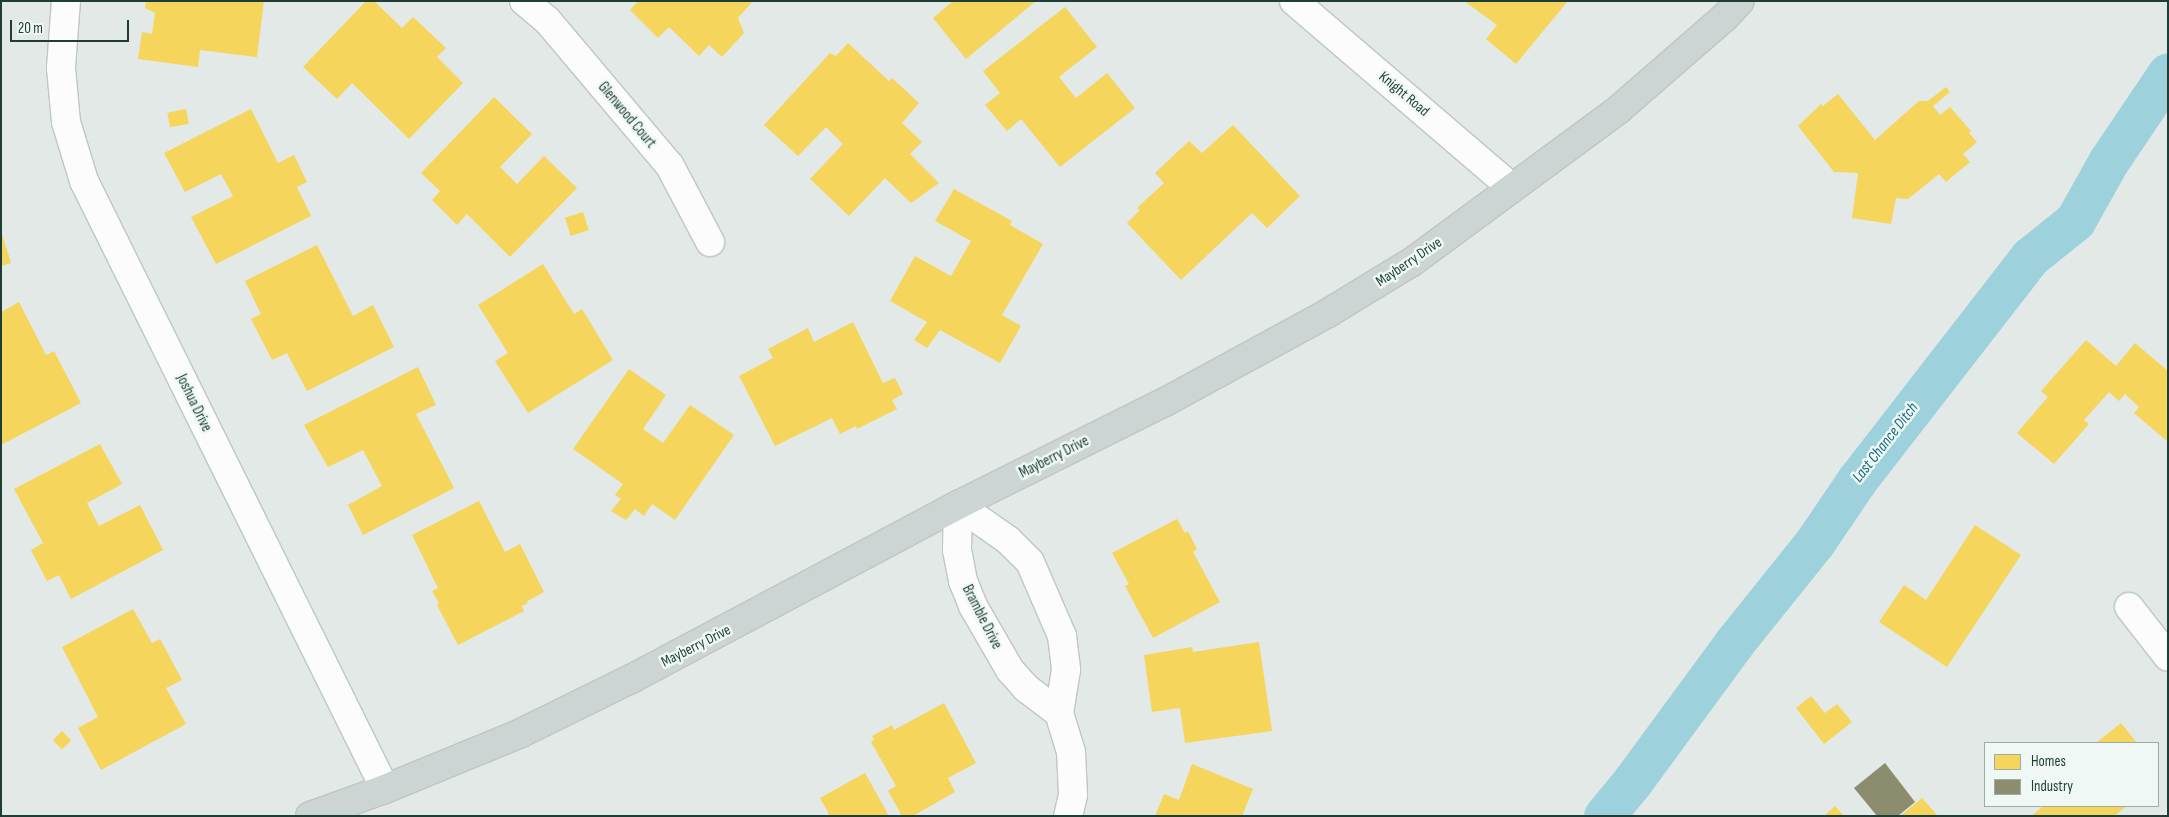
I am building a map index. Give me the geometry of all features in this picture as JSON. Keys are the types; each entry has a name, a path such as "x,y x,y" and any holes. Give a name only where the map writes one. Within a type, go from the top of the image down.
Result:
{"main road":[{"name":"Mayberry Drive","path":"310,816 385,789 519,734 631,679 958,505 1165,402 1328,313 1412,262 1618,110 1724,18 1740,1"}],"street":[{"name":"Joshua Drive","path":"66,1 61,68 66,122 84,181 385,789"},
{"name":"Glenwood Court","path":"524,1 547,20 670,166 710,242"},
{"name":"Knight Road","path":"1294,1 1512,188"},
{"name":"Bramble Drive","path":"958,505 957,550 963,581 973,606 1010,670 1026,688 1060,713"},
{"path":"958,505 1008,540 1030,562 1062,636 1066,670 1060,713 1071,752 1073,795 1068,816"},
{"path":"2129,607 2168,657"}],"building: Homes":[{"path":"146,1 264,1 257,57 200,50 198,67 138,59 142,32 152,34 155,13 145,8"},
{"path":"366,1 374,1 402,28 413,17 446,48 437,57 463,83 409,139 352,83 337,99 303,67"},
{"path":"638,1 753,1 738,18 744,33 722,57 709,45 699,56 669,27 658,38 630,10"},
{"path":"953,1 1036,1 966,59 933,18"},
{"path":"1464,1 1568,1 1516,64 1486,39 1497,25"},
{"path":"1065,7 1097,47 1059,77 1076,98 1107,73 1135,108 1060,167 1021,119 1007,131 985,105 1000,93 983,71"},
{"path":"848,43 889,81 892,78 919,103 902,123 922,142 910,154 939,183 911,203 885,178 849,216 810,179 843,144 826,127 798,156 764,125 830,53 836,56"},
{"path":"1946,87 1950,92 1933,106 1940,115 1950,107 1971,131 1969,133 1977,142 1963,154 1970,162 1946,182 1939,174 1908,199 1896,198 1891,224 1852,218 1858,173 1834,172 1798,126 1821,104 1823,106 1838,94 1875,140 1919,101 1928,101"},
{"path":"494,97 532,134 500,167 517,184 544,156 577,188 510,257 467,214 457,225 432,200 440,191 421,173"},
{"path":"186,109 189,124 170,127 167,113"},
{"path":"251,109 278,163 294,155 307,182 297,187 311,216 216,264 191,217 233,196 221,174 185,192 164,153"},
{"path":"1233,125 1300,196 1267,228 1252,213 1181,280 1127,223 1140,210 1137,208 1164,183 1155,173 1189,141 1202,153"},
{"path":"954,189 1012,221 1010,225 1043,244 1002,315 1021,326 1000,363 940,330 927,348 914,340 927,322 890,301 915,256 951,276 971,241 935,221"},
{"path":"583,212 589,230 571,236 565,218"},
{"path":"1,231 11,263 1,266"},
{"path":"317,245 353,316 373,305 394,347 307,391 287,353 272,360 251,319 261,314 245,281"},
{"path":"543,264 574,314 582,309 613,360 528,413 495,361 508,353 478,305"},
{"path":"19,302 46,355 54,351 81,403 1,445 1,312"},
{"path":"853,322 883,383 895,378 903,394 892,400 897,409 857,429 856,426 840,434 832,418 775,446 739,376 773,358 768,349 808,328 814,342"},
{"path":"2086,340 2116,366 2135,343 2168,371 2168,442 2134,413 2139,407 2125,394 2119,401 2109,392 2084,420 2089,424 2054,464 2017,433 2048,397 2041,391"},
{"path":"418,367 436,405 416,414 454,488 363,535 348,505 382,486 363,450 328,467 304,425"},
{"path":"629,369 666,395 643,429 663,443 690,405 734,435 675,520 652,504 644,516 635,509 626,520 611,511 621,499 615,495 623,484 573,449"},
{"path":"100,444 122,484 87,503 99,526 140,505 163,550 71,599 59,575 47,581 31,550 43,543 14,489"},
{"path":"479,501 505,552 520,544 544,592 526,602 528,603 522,606 524,611 458,645 437,605 439,603 432,591 438,588 412,535"},
{"path":"1177,519 1185,533 1188,531 1197,549 1193,552 1220,602 1153,638 1125,586 1129,584 1112,553"},
{"path":"1975,525 2021,555 1947,667 1879,622 1904,585 1926,600"},
{"path":"133,609 152,643 160,639 182,680 166,688 186,724 101,770 78,728 98,717 62,647"},
{"path":"1259,642 1272,731 1185,743 1180,708 1152,712 1144,655 1192,647 1193,652"},
{"path":"1811,696 1825,713 1837,704 1852,722 1824,744 1796,708"},
{"path":"944,703 976,763 948,778 955,792 913,816 902,816 888,791 896,786 871,742 874,740 872,736 892,725 894,730"},
{"path":"2121,723 2136,742 2097,742"},
{"path":"62,731 71,740 62,749 53,740"},
{"path":"1192,764 1253,789 1242,816 1155,816 1164,794 1179,800"},
{"path":"865,773 889,816 830,816 820,798"},
{"path":"1922,798 1938,816 1900,816"},
{"path":"1835,806 1844,816 1824,816"},
{"path":"2042,807 2126,807 2114,816 2031,816"}],"building: Industry":[{"path":"1885,763 1915,802 1898,816 1877,816 1854,788"}],"waterway":[{"name":"Last Chance Ditch","path":"1604,816 1632,782 1734,643 1815,542 1857,480 2030,257 2075,221 2108,162 2168,73"}]}
